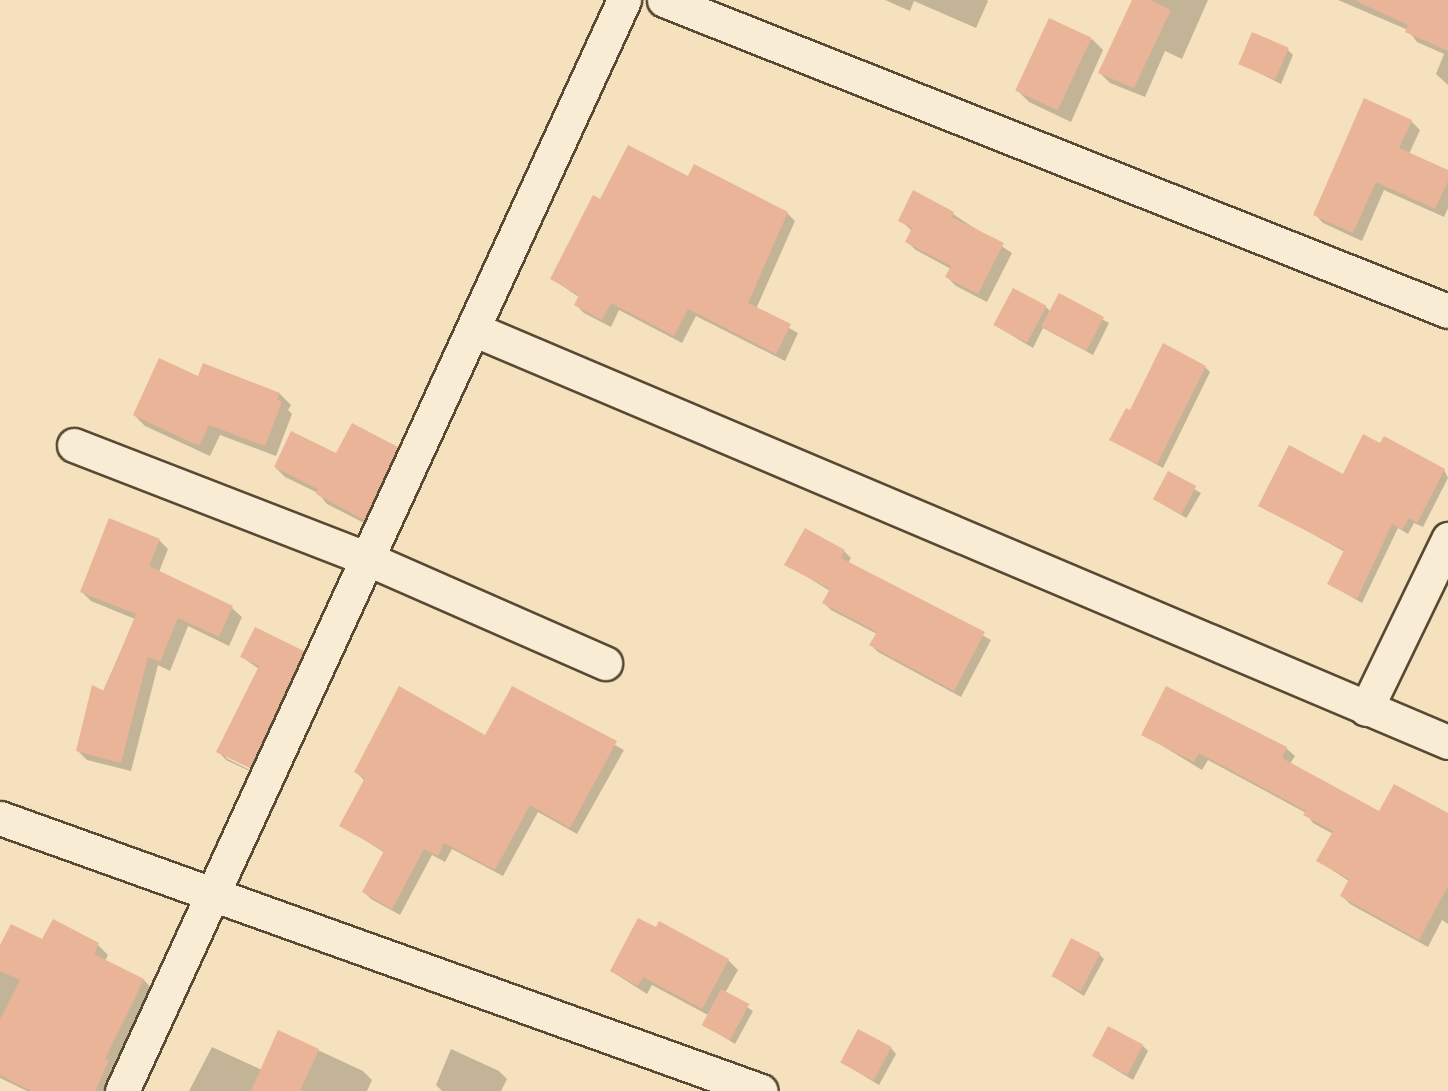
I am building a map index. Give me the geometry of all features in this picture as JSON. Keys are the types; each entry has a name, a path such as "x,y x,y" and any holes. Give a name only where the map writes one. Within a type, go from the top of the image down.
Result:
{"street":[{"path":"123,1091 214,898 624,0"},
{"path":"664,0 1448,312"},
{"path":"473,330 1448,742"},
{"path":"74,445 368,559 605,663"},
{"path":"1366,709 1448,539"},
{"path":"0,818 214,898 361,946 761,1091"}],"building":[{"path":"1132,0 1150,0 1171,10 1134,88 1098,73"},
{"path":"1354,0 1448,0 1448,51 1405,32 1408,25"},
{"path":"1049,18 1092,38 1058,110 1015,91"},
{"path":"1252,32 1289,48 1275,80 1238,64"},
{"path":"1364,98 1412,120 1399,148 1448,170 1448,181 1435,209 1376,182 1353,233 1313,215"},
{"path":"628,145 688,176 694,164 788,212 748,303 791,324 776,354 688,309 674,336 611,303 602,320 574,305 579,295 550,279 593,195 600,199"},
{"path":"913,190 954,212 952,217 1004,243 978,294 945,277 951,266 905,242 912,228 898,221"},
{"path":"1013,288 1047,306 1027,343 993,325"},
{"path":"1059,293 1104,317 1086,350 1041,327"},
{"path":"1163,343 1206,366 1157,464 1109,440 1126,408 1130,410"},
{"path":"159,358 198,376 203,363 280,393 277,399 282,402 265,446 209,425 199,446 133,415"},
{"path":"352,423 398,447 364,520 316,494 318,489 274,467 291,431 336,453"},
{"path":"1363,434 1380,443 1384,436 1445,469 1417,523 1409,518 1402,530 1392,524 1357,599 1327,584 1344,550 1258,506 1289,445 1343,474"},
{"path":"1168,471 1196,486 1181,514 1153,499"},
{"path":"109,518 160,539 149,566 233,606 219,637 178,618 160,662 148,657 121,763 76,751 92,685 104,691 136,614 80,592"},
{"path":"805,528 845,550 841,558 985,632 954,691 869,645 877,632 822,603 830,589 784,565"},
{"path":"255,627 304,651 250,768 216,752 259,666 240,657"},
{"path":"399,686 485,735 512,686 617,741 570,828 530,805 495,870 444,843 438,856 424,849 392,909 362,892 384,851 339,826 365,778 354,772"},
{"path":"1166,686 1287,747 1282,758 1379,811 1394,784 1448,813 1448,886 1419,940 1340,896 1349,879 1316,861 1333,831 1303,815 1306,811 1199,753 1194,762 1141,735"},
{"path":"638,918 656,927 659,921 729,959 702,1009 643,977 638,986 610,971"},
{"path":"53,919 99,943 94,954 144,979 105,1059 109,1060 95,1091 31,1091 0,1075 0,1020 20,980 0,971 0,945 11,924 42,939"},
{"path":"1071,938 1100,953 1081,991 1051,976"},
{"path":"721,989 749,1004 730,1040 702,1025"},
{"path":"1108,1026 1143,1045 1127,1075 1092,1056"},
{"path":"858,1029 892,1047 874,1080 840,1063"},
{"path":"278,1030 319,1049 300,1091 251,1091"}]}
